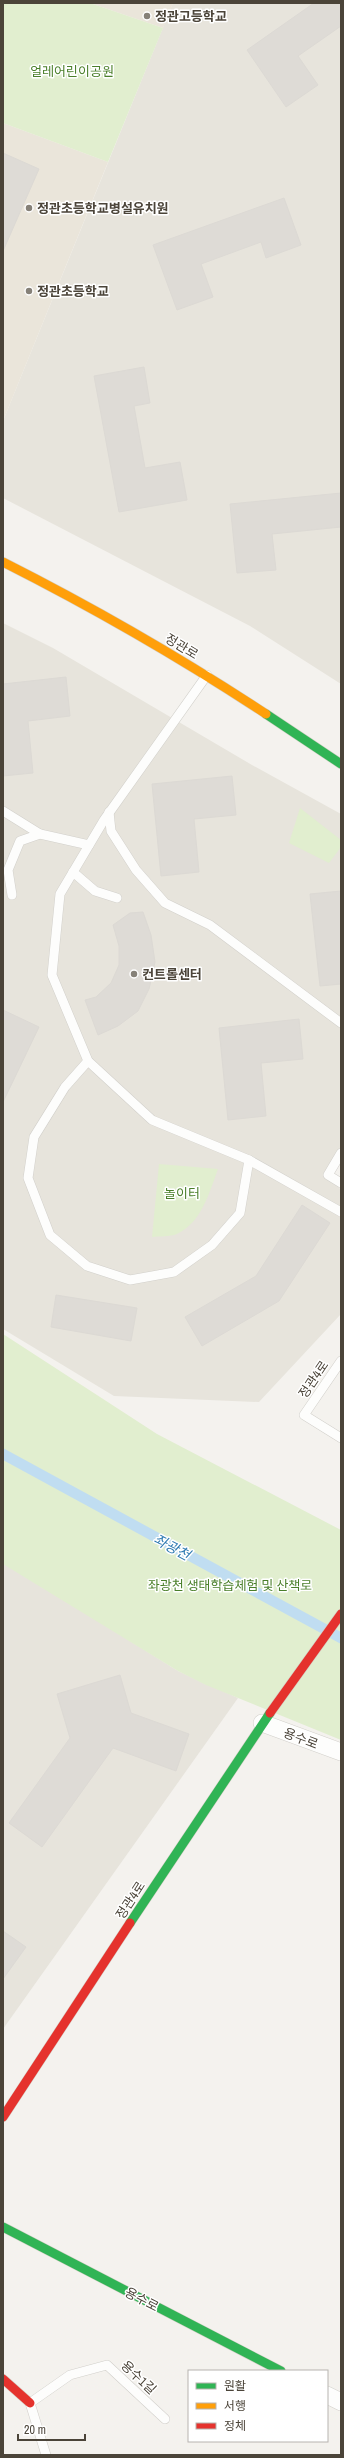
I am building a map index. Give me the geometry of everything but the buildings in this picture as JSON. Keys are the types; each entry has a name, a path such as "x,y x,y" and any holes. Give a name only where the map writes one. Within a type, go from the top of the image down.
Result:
{"street":[{"name":"정관로","path":"3,562 80,601 207,675 341,764"},
{"name":"정관4로","path":"3,2117 262,1723 341,1614"},
{"name":"용수로","path":"262,1723 341,1752"},
{"name":"용수로","path":"3,2227 279,2370"},
{"path":"3,2379 30,2403"},
{"path":"328,2396 341,2402"}],"lane":[{"path":"207,675 109,812 60,894 52,975 88,1061 152,1120 249,1160 341,1212"},
{"path":"3,811 40,834 89,844"},
{"path":"109,812 111,831 136,870 165,903 210,925 341,1023"},
{"path":"12,895 8,870 20,841 40,834"},
{"path":"73,872 95,891 117,898"},
{"path":"88,1061 64,1087 34,1137 28,1178 50,1235 87,1266 130,1280 174,1272 212,1245 240,1213 249,1160"},
{"path":"341,1153 328,1175 341,1183"},
{"name":"정관4로","path":"341,1361 304,1415 341,1438"},
{"name":"용수1길","path":"30,2403 70,2374 107,2365 165,2418"},
{"path":"30,2403 46,2455"}],"shaded area":[{"name":"정관고등학교","path":"90,3 173,3 163,28"},
{"path":"173,3 341,3 341,684 250,626 3,498 3,421"},
{"name":"정관초등학교","path":"3,123 108,162 3,421"},
{"path":"3,623 53,648 252,765 341,814 341,1153 328,1175 341,1190 341,1314 259,1402 114,1396 3,1329"},
{"path":"3,1562 178,1671 238,1698 3,2029"}],"green space":[{"name":"얼레어린이공원","path":"3,3 90,3 163,28 108,162 3,123"},
{"path":"300,808 341,840 341,847 329,863 289,843"},
{"name":"놀이터","path":"159,1164 218,1169 204,1206 193,1222 186,1229 177,1234 152,1237"},
{"name":"좌광천 생태학습체험 및 산책로","path":"3,1334 157,1434 341,1530 341,1740 206,1685 178,1671 3,1564"}],"water":[{"name":"좌광천","path":"3,1448 341,1632 341,1644 3,1460"}],"traffic: fast":[{"path":"266,714 341,764"},
{"path":"130,1923 270,1713"},
{"path":"3,2227 279,2370"}],"traffic: slow":[{"path":"3,562 71,597 137,634 266,714"}],"traffic: jam":[{"path":"270,1713 341,1614"},
{"path":"3,2117 130,1923"},
{"path":"3,2379 30,2403"}],"place":[{"name":"정관고등학교","path":"147,16"},
{"name":"정관초등학교병설유치원","path":"29,208"},
{"name":"정관초등학교","path":"29,291"},
{"name":"컨트롤센터","path":"134,974"}]}
